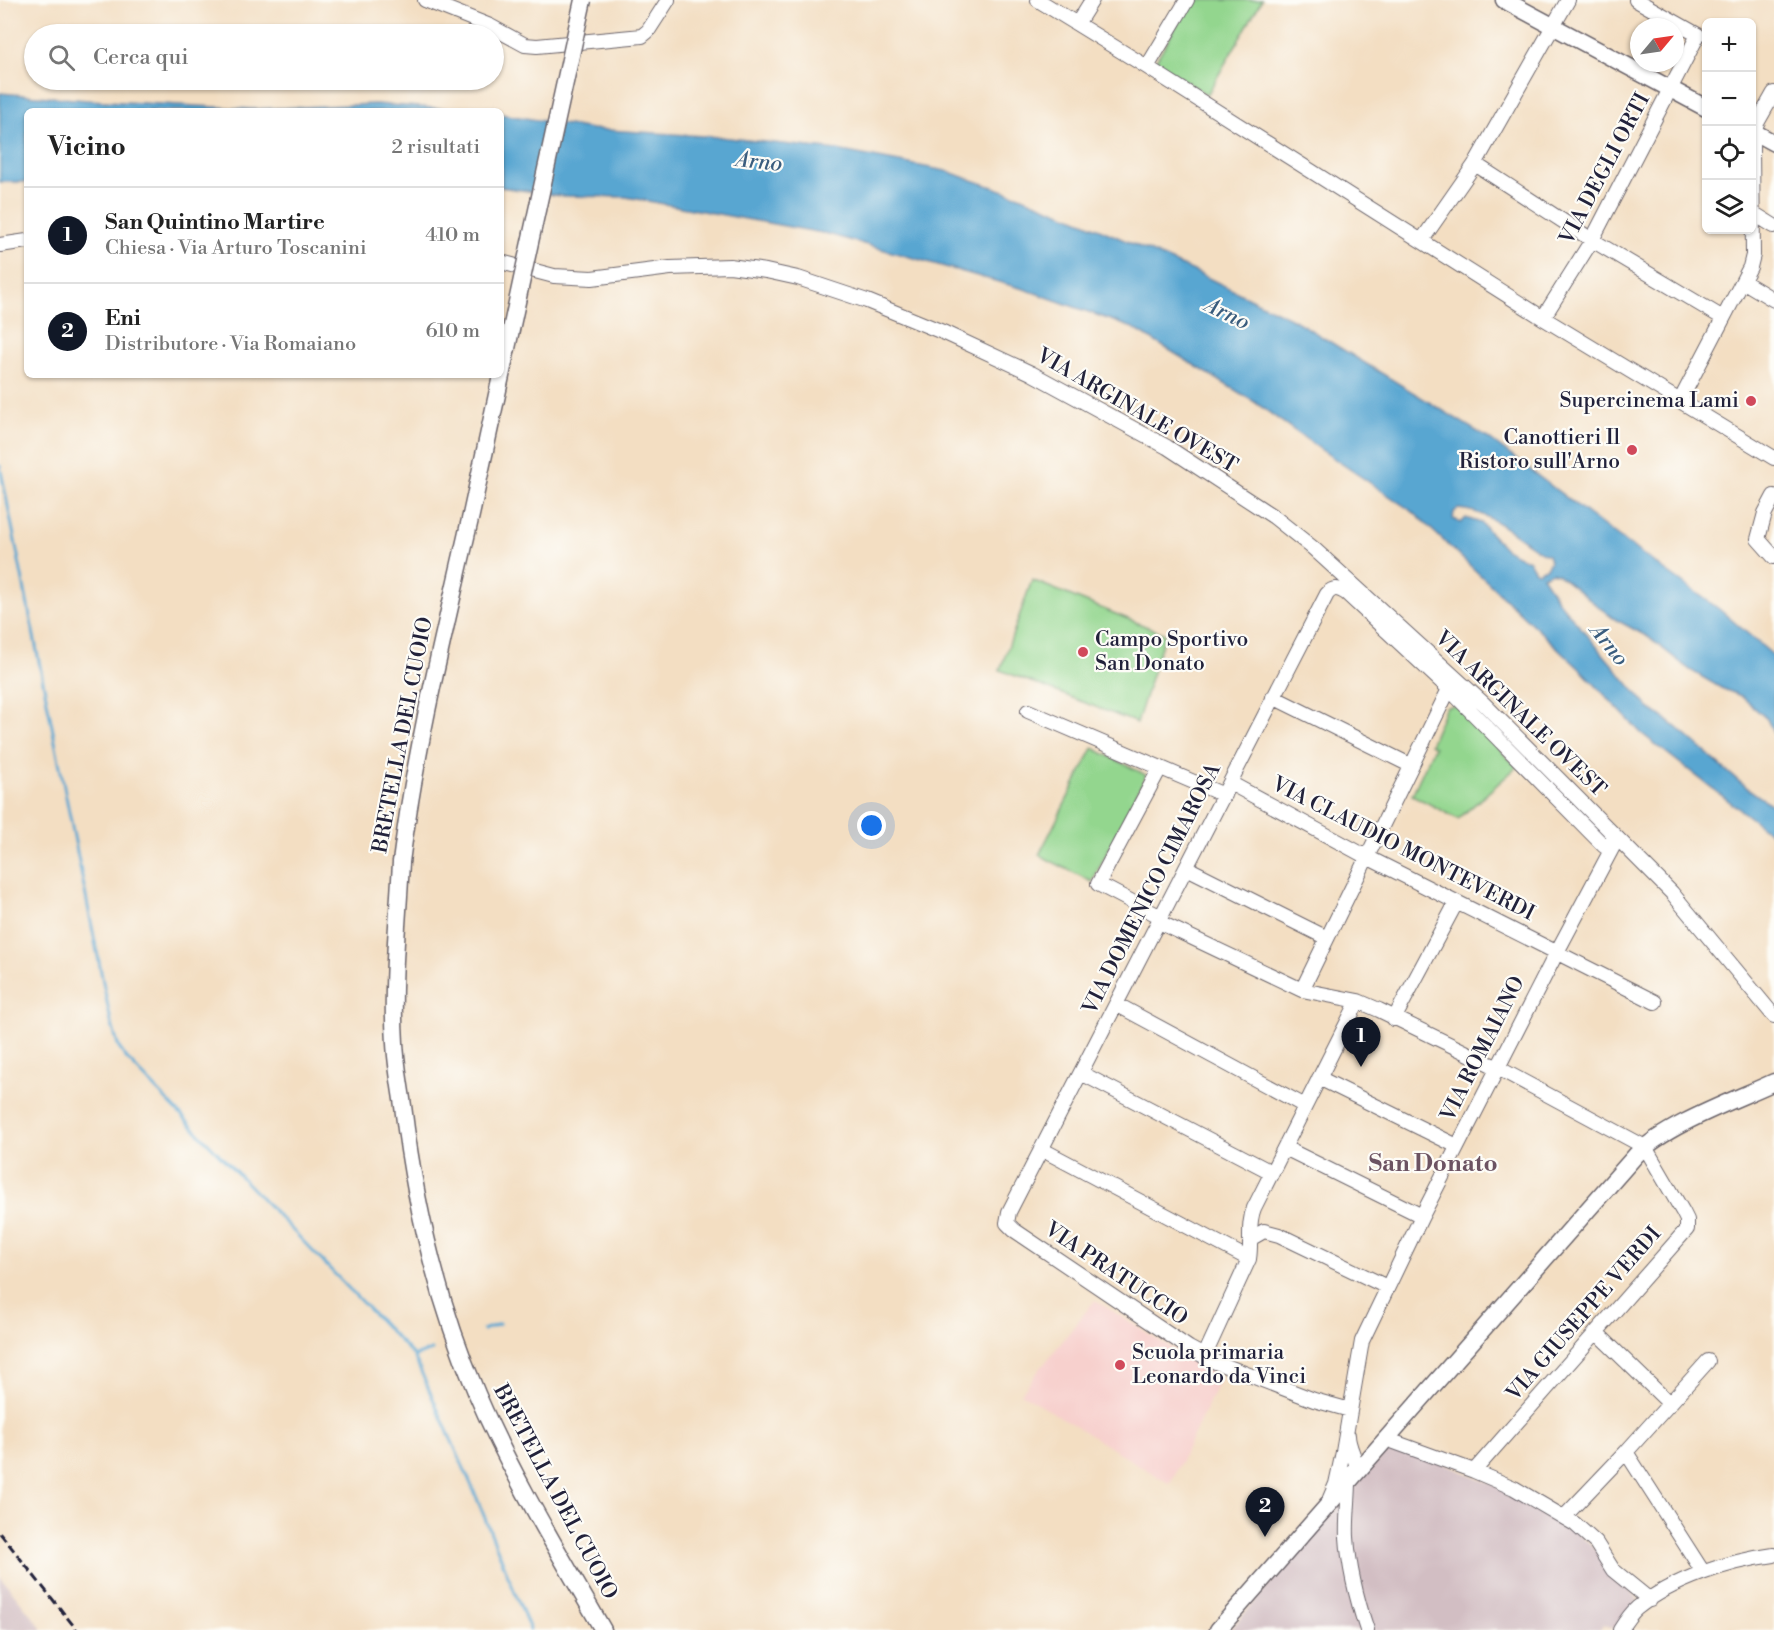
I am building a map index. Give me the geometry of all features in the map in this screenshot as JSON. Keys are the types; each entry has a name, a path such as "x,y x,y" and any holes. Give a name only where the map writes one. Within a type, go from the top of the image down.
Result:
{"main road":[{"name":"BRETELLA DEL CUOIO","path":"504,366 583,0"},
{"path":"1504,0 1702,106"},
{"path":"1756,138 1774,143"},
{"name":"BRETELLA DEL CUOIO","path":"501,378 422,735 407,817 401,862 395,973 395,1043 411,1171 431,1263 456,1341 482,1405 506,1455 603,1630"},
{"path":"1218,1630 1644,1147 1686,1123 1774,1082"}],"street":[{"path":"425,0 485,24"},
{"path":"504,34 525,45 537,46 642,36 648,32 668,0"},
{"path":"1038,0 1543,318 1774,458"},
{"path":"1077,24 1092,0"},
{"path":"1147,67 1186,0"},
{"path":"1422,240 1475,164 1568,0"},
{"name":"VIA DEGLI ORTI","path":"1543,318 1592,240 1698,35 1636,0"},
{"path":"1756,129 1774,93"},
{"path":"1475,164 1592,240 1723,318"},
{"path":"1756,215 1774,226"},
{"path":"1680,401 1744,282 1753,255 1753,234"},
{"path":"0,245 24,241"},
{"name":"VIA ARGINALE OVEST","path":"504,263 554,276 592,278 670,268 730,267 766,271 798,278 867,301 945,333 1076,396 1167,447 1213,475 1274,517 1305,542 1484,704 1672,893 1774,1016"},
{"path":"1744,282 1774,300"},
{"path":"1774,496 1765,513 1758,539 1774,557"},
{"name":"VIA DOMENICO CIMAROSA","path":"1009,1212 1331,589 1336,588 1346,593 1449,689"},
{"path":"1302,990 1449,689 1604,846 1617,840"},
{"path":"1273,698 1410,765"},
{"name":"VIA CLAUDIO MONTEVERDI","path":"1028,711 1160,768 1227,789 1655,1002"},
{"path":"1160,768 1098,884 1160,919 1302,990 1358,1001 1498,1068 1644,1147"},
{"name":"VIA ROMAIANO","path":"1327,1505 1347,1449 1347,1425 1362,1341 1457,1146 1617,840"},
{"path":"1187,868 1326,940"},
{"path":"1394,1019 1456,903"},
{"path":"1204,1357 1249,1259 1250,1218 1358,1001"},
{"path":"1116,1004 1305,1106"},
{"path":"1081,1072 1271,1172"},
{"path":"1319,1078 1457,1146"},
{"name":"VIA GIUSEPPE VERDI","path":"1474,1471 1687,1229 1687,1220 1683,1212 1644,1147"},
{"path":"1285,1148 1422,1216"},
{"path":"1041,1149 1249,1259"},
{"name":"VIA PRATUCCIO","path":"1009,1212 1007,1223 1014,1230 1204,1357 1314,1400 1350,1410"},
{"path":"1250,1239 1264,1231 1279,1235 1387,1287"},
{"path":"1596,1332 1670,1404"},
{"path":"1564,1517 1708,1360"},
{"path":"1347,1449 1364,1451 1383,1443 1474,1471 1514,1488 1584,1531 1596,1543 1613,1570 1650,1600"},
{"path":"1347,1449 1355,1456 1347,1535 1350,1567 1366,1630"},
{"path":"1626,1452 1703,1572"},
{"path":"1620,1630 1636,1609 1703,1572 1774,1555"}],"shaded area":[{"path":"1095,1300 1220,1379 1170,1484 1021,1393"},
{"path":"1393,1443 1510,1491 1574,1530 1596,1550 1638,1599 1615,1629 1603,1624 1600,1630 1230,1630"},
{"path":"0,1576 43,1630 0,1630"}],"green space":[{"path":"1191,0 1262,0 1207,95 1155,62"},
{"name":"Campo Sportivo San Donato","path":"1032,580 1165,634 1137,723 1000,670"},
{"path":"1456,705 1517,767 1458,819 1412,795 1434,747 1430,744 1446,707"},
{"path":"1093,748 1146,775 1092,882 1039,855"}],"water":[{"path":"0,93 235,108 24,108 24,182 0,182"},
{"path":"375,104 434,108 277,108"},
{"name":"Arno","path":"504,114 592,129 720,137 837,150 946,171 1022,197 1086,223 1196,272 1296,321 1488,438 1617,536 1719,609 1774,656 1774,734 1767,719 1741,696 1721,688 1690,670 1648,637 1613,618 1557,574 1552,572 1542,576 1559,602 1649,708 1681,731 1741,783 1774,806 1774,836 1641,733 1581,670 1413,512 1253,401 1133,328 1027,290 828,234 626,197 561,196 504,187","holes":["1458,509 1476,512 1508,529 1548,555 1550,561 1546,568 1535,571 1529,561 1505,549 1481,523 1466,518 1461,523 1453,519 1454,512"]}],"waterway":[{"path":"0,466 111,1022 119,1048 127,1059 414,1356 474,1491 530,1630"},
{"path":"483,1330 499,1324"},
{"path":"414,1356 432,1350"}],"railway":[{"path":"0,1533 77,1630"}],"place":[{"name":"Supercinema Lami","path":"1751,401"},
{"name":"Canottieri Il Ristoro sull'Arno","path":"1632,450"},
{"name":"Campo Sportivo San Donato","path":"1083,652"},
{"name":"San Quintino Martire","path":"1361,1067"},
{"name":"Scuola primaria Leonardo da Vinci","path":"1120,1365"},
{"name":"Eni","path":"1265,1537"}],"district":[{"name":"San Donato","path":"1433,1164"}]}
